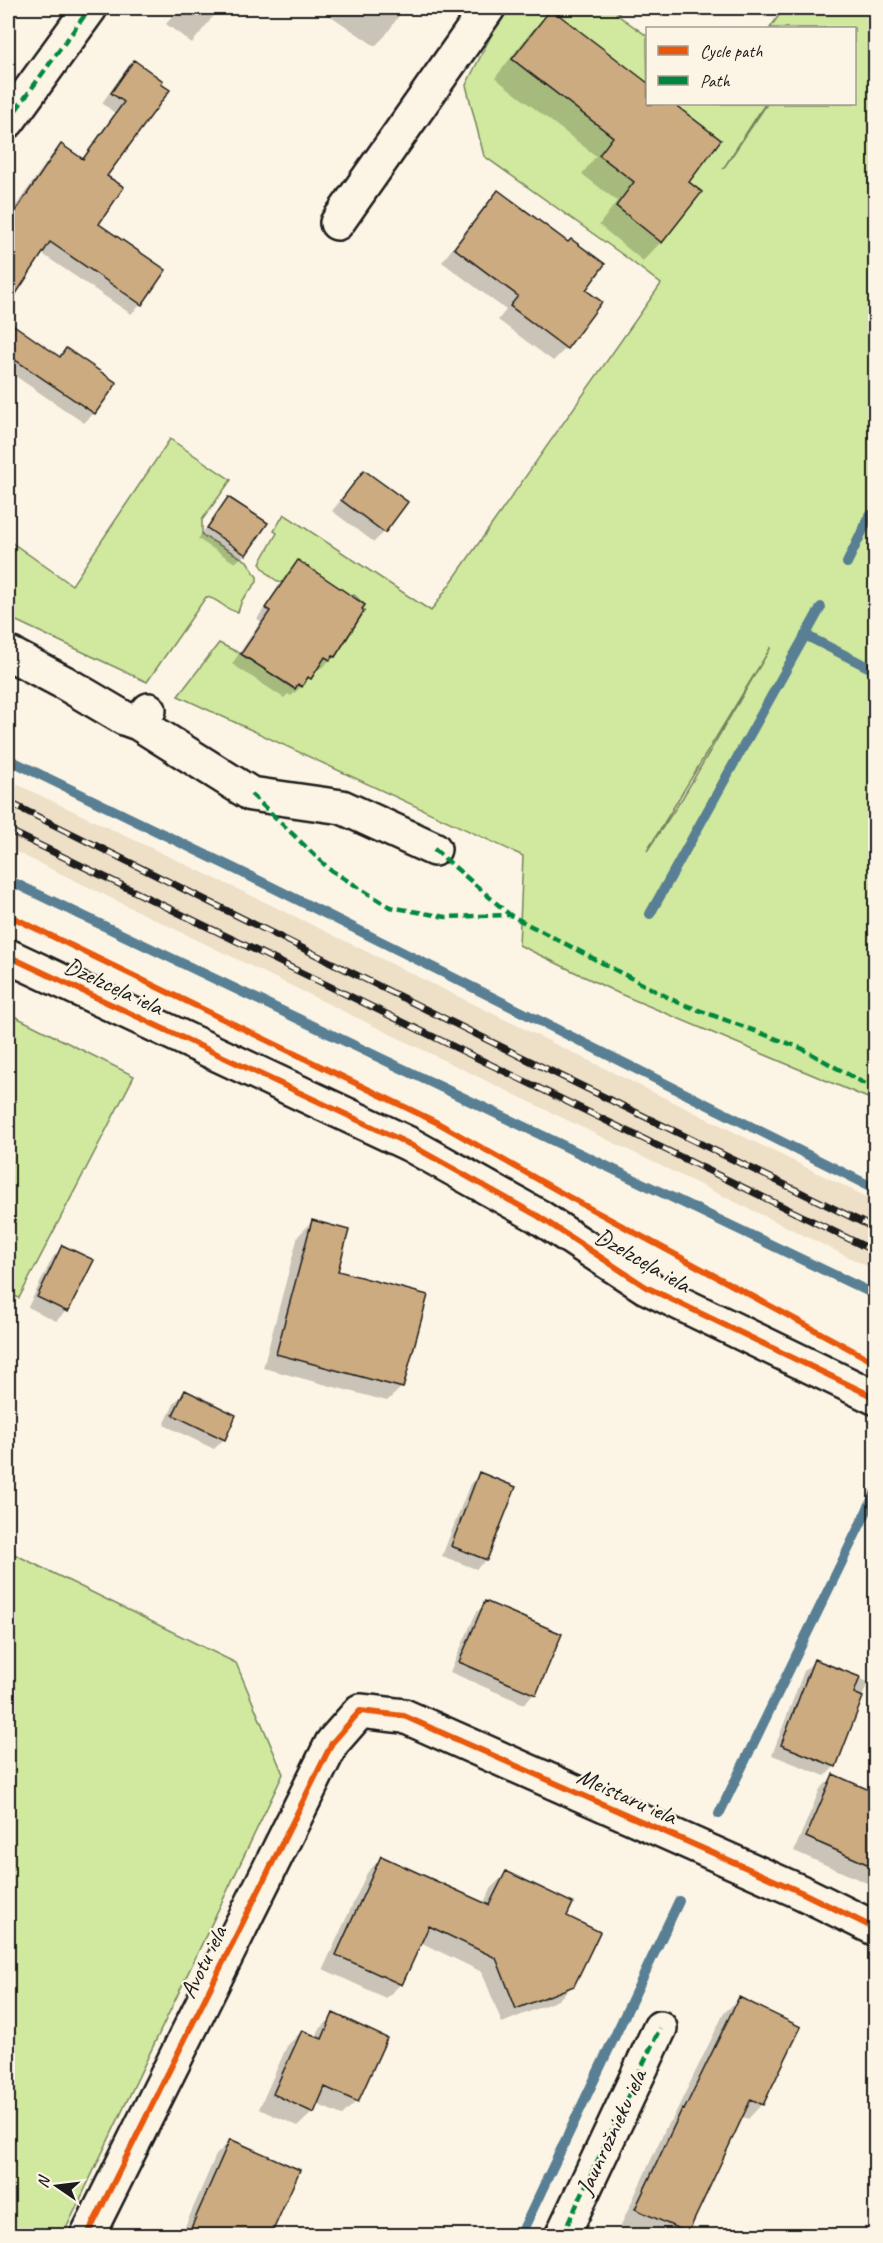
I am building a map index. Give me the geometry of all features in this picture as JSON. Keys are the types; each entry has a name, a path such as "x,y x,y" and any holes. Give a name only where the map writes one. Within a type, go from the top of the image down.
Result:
{"street":[{"path":"8,121 90,8"},
{"path":"337,223 488,8"},
{"path":"8,653 124,718 143,717 251,794 342,807 434,849"},
{"name":"Dzelzceļa iela","path":"8,956 409,1144 538,1216 646,1287 876,1398"},
{"name":"Meistaru iela","path":"360,1711 404,1716 803,1893 876,1929"},
{"name":"Avotu iela","path":"87,2235 332,1743 360,1711"},
{"name":"Jaunrožnieku iela","path":"562,2235 660,2028"}],"shaded area":[{"path":"8,780 292,915 875,1201 875,1270 8,848"}],"green space":[{"path":"505,8 629,8 616,14 646,35 646,105 764,105 723,169 766,105 856,105 856,27 771,27 784,8 875,8 875,1101 620,994 519,945 523,856 178,696 219,643 241,654 294,689 298,684 302,686 308,677 311,679 315,673 319,652 335,657 364,611 362,609 365,605 354,595 352,597 300,590 277,581 267,573 260,563 277,533 274,531 284,514 431,611 661,284 484,156 466,85","holes":["771,647 683,797 647,851"]},
{"path":"170,439 231,480 202,520 202,535 247,561 257,577 257,582 242,600 238,612 206,597 147,682 8,617 8,540 72,585"},
{"path":"8,1013 134,1076 19,1298 8,1293"},
{"path":"8,1551 236,1663 283,1774 63,2235 8,2235"}],"building":[{"path":"551,9 646,81 646,105 675,105 721,140 689,182 702,192 662,243 616,206 634,182 599,155 613,137 512,59"},
{"path":"134,60 163,81 161,84 170,90 107,176 124,187 99,224 166,270 142,305 50,242 8,306 8,222 61,144 83,159 124,102 111,93"},
{"path":"498,190 568,242 571,239 605,264 586,290 602,302 567,349 510,306 518,296 454,248"},
{"path":"8,321 60,357 66,348 117,383 95,414 8,355"},
{"path":"364,470 408,502 385,533 341,500"},
{"path":"228,497 268,523 246,555 207,528"},
{"path":"298,560 365,605 362,609 364,611 335,657 333,656 330,660 325,657 311,679 308,677 302,687 298,684 295,689 241,654 270,611 265,608"},
{"path":"312,1220 349,1230 338,1271 428,1295 403,1388 276,1354"},
{"path":"62,1245 94,1260 68,1312 37,1297"},
{"path":"185,1390 236,1415 225,1440 173,1415"},
{"path":"479,1472 516,1487 487,1560 451,1546"},
{"path":"485,1601 562,1634 536,1695 459,1662"},
{"path":"814,1659 860,1677 854,1693 863,1697 836,1767 781,1745"},
{"path":"833,1774 876,1793 876,1868 806,1837"},
{"path":"381,1856 489,1905 506,1871 573,1903 567,1916 600,1932 574,1986 516,2009 496,1958 429,1926 402,1985 336,1955"},
{"path":"739,1997 801,2027 763,2105 751,2099 688,2233 635,2209 682,2109 684,2110"},
{"path":"333,2013 387,2038 358,2102 325,2087 314,2113 273,2094 302,2030 322,2039"},
{"path":"230,2139 300,2170 271,2235 188,2235"}],"waterway":[{"path":"847,563 870,515"},
{"path":"650,914 821,607"},
{"path":"805,635 876,671"},
{"path":"8,759 272,887 876,1189"},
{"path":"8,880 876,1295"},
{"path":"719,1814 876,1492"},
{"path":"520,2236 679,1901"}],"railway":[{"path":"8,802 524,1058 876,1229"},
{"path":"8,830 876,1252"}],"marked path":[{"path":"8,121 90,8"},
{"path":"251,794 329,869 390,907 446,917 510,915"},
{"path":"434,849 510,915 677,1002 801,1048 876,1090"},
{"path":"562,2236 660,2028"}],"cycle path":[{"path":"8,915 438,1123 569,1197 876,1363"},
{"path":"8,956 409,1144 538,1216 646,1287 876,1398"},
{"path":"87,2236 332,1743 360,1711 404,1716 803,1893 876,1929"}]}
